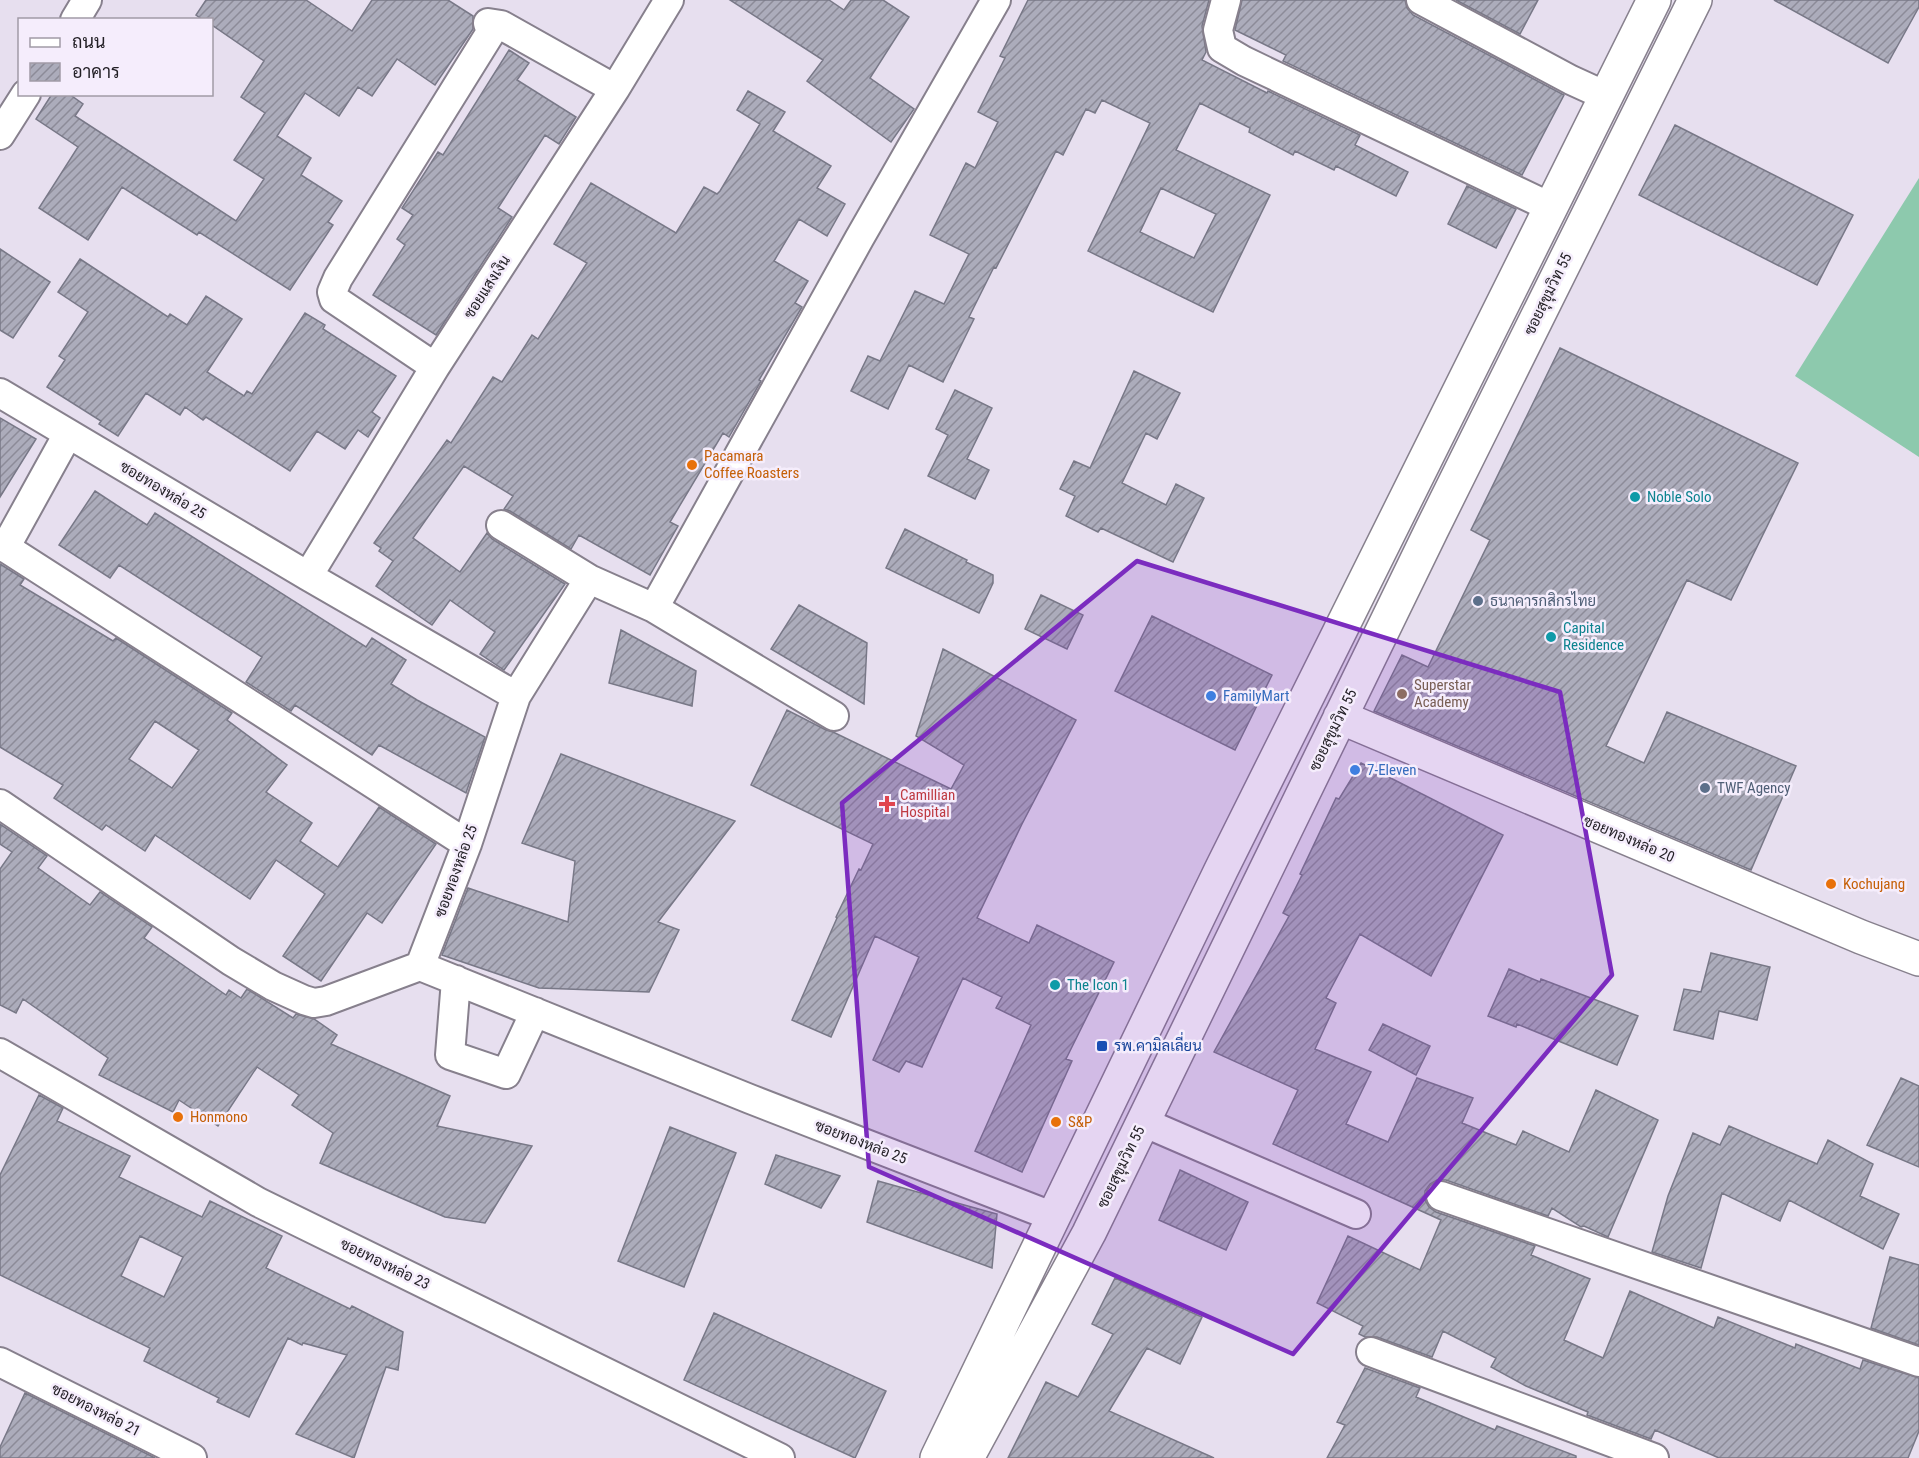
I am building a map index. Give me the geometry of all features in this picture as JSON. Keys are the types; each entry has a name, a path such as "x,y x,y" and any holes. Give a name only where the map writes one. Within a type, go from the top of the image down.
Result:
{"main road":[{"path":"937,1458 1221,870 1654,0"},
{"name":"ซอยสุขุมวิท 55","path":"967,1458 1089,1233 1256,886 1695,0"},
{"name":"ซอยทองหล่อ 20","path":"1340,717 1861,937 1919,959"},
{"path":"1221,870 1256,886"},
{"path":"1206,902 1240,920"},
{"path":"1054,1217 1089,1233"}],"street":[{"path":"76,18 87,0"},
{"name":"ซอยแสงเงิน","path":"308,576 435,367 615,89 669,0"},
{"path":"654,608 859,239 996,0"},
{"path":"1226,0 1218,30 1222,48 1244,61 1550,207"},
{"path":"1421,0 1571,80 1606,96"},
{"path":"435,367 334,299 331,294 333,286 491,32 488,23 501,25 615,89"},
{"path":"0,135 25,96"},
{"name":"ซอยทองหล่อ 25","path":"0,393 308,576 516,696 467,844 420,966 750,1099 1054,1217"},
{"path":"68,434 2,546 467,844"},
{"path":"501,525 589,579 654,608 834,716"},
{"path":"516,696 589,579"},
{"path":"0,804 231,961 273,986 314,1003 326,1001 420,966"},
{"path":"456,980 450,1055 506,1074 535,1012"},
{"name":"ซอยทองหล่อ 23","path":"0,1053 258,1202 780,1458"},
{"path":"1143,1122 1356,1214"},
{"path":"1441,1196 1919,1362"},
{"path":"1371,1352 1654,1458"},
{"name":"ซอยทองหล่อ 21","path":"0,1362 192,1458"}],"highlighted area":[{"path":"1137,561 1560,692 1612,975 1293,1354 869,1167 842,803"}],"green space":[{"path":"1919,178 1919,457 1795,376"}],"building":[{"path":"206,0 306,0 352,31 372,0 448,0 473,16 473,29 435,85 397,59 372,96 358,87 339,116 305,93 277,136 311,158 301,175 342,201 328,222 333,225 290,290 199,232 197,235 122,187 88,240 39,208 78,147 36,119 51,96 72,96 83,104 75,116 236,221 264,179 234,160 265,113 241,97 264,61 213,26 213,18 200,18 196,15"},
{"path":"730,0 829,0 844,10 851,0 883,0 909,17 870,78 914,109 891,142 807,81 823,60"},
{"path":"1028,0 1209,0 1202,26 1206,52 1202,60 1267,93 1268,91 1360,135 1355,145 1408,172 1396,196 1336,166 1334,170 1295,151 1293,155 1249,132 1250,128 1200,103 1176,150 1270,195 1213,312 1088,251 1150,123 1102,100 1095,113 1086,109 1063,155 1056,151 969,317 974,319 943,382 909,365 888,409 851,391 868,356 880,361 915,291 944,304 969,254 930,235 966,163 975,168 998,122 978,112 1005,58 1000,56","holes":["1161,188 1216,214 1194,258 1140,232"]},
{"path":"1242,0 1405,0 1407,8 1413,15 1564,95 1522,175 1283,61 1286,55 1235,30"},
{"path":"1456,0 1538,0 1520,34"},
{"path":"1774,0 1919,0 1919,7 1888,63"},
{"path":"509,50 529,63 517,80 576,117 559,144 545,135 498,208 512,217 436,335 373,295 405,245 397,239 413,215 402,208 438,152 443,155"},
{"path":"748,91 785,112 773,131 831,166 817,188 845,204 827,236 799,219 774,261 808,281 795,303 802,307 729,437 723,433 670,522 678,526 650,575 579,535 571,549 504,509 513,496 464,466 413,538 460,572 487,533 492,539 565,584 504,670 480,654 495,632 450,600 432,625 376,586 393,561 379,551 381,548 374,543 447,440 451,443 493,377 502,382 532,335 538,339 587,263 554,244 591,183 676,233 704,187 717,194 720,191 760,124 737,110"},
{"path":"1675,125 1853,215 1817,285 1639,195"},
{"path":"1467,186 1516,209 1496,248 1448,224"},
{"path":"0,249 50,282 13,338 0,330"},
{"path":"80,259 168,317 170,314 187,325 206,296 242,319 207,372 244,396 247,391 252,394 305,313 325,325 323,329 396,376 372,412 380,418 368,437 358,430 345,449 317,431 290,471 206,417 203,420 185,407 180,415 146,393 118,436 99,424 101,421 47,387 65,360 59,356 88,312 58,292"},
{"path":"1560,348 1798,463 1731,600 1687,580 1606,746 1644,763 1667,712 1796,766 1751,870 1374,711 1402,655 1428,667 1490,540 1471,530"},
{"path":"1134,371 1180,393 1157,439 1146,433 1122,483 1166,505 1176,484 1204,498 1173,562 1101,528 1098,532 1066,516 1075,496 1060,489 1074,461 1090,468"},
{"path":"955,390 992,408 967,459 989,470 975,499 928,476 948,435 936,429"},
{"path":"0,418 36,439 0,497"},
{"path":"95,491 147,525 155,513 366,647 372,638 406,660 391,684 485,737 466,793 379,745 372,755 295,705 291,711 246,682 262,657 119,565 110,578 59,545"},
{"path":"905,529 993,575 993,583 979,613 886,568"},
{"path":"0,564 24,579 20,585 113,641 116,638 232,713 227,720 287,765 266,792 312,823 300,841 338,867 379,807 436,844 382,923 367,913 321,981 283,956 325,894 276,860 250,899 155,835 145,851 106,825 102,830 54,798 63,785 0,747","holes":["155,721 199,750 172,788 129,759"]},
{"path":"1041,595 1083,615 1067,649 1025,629"},
{"path":"799,605 867,643 864,704 771,649"},
{"path":"1152,616 1272,675 1235,750 1115,691"},
{"path":"621,630 696,671 692,706 609,683"},
{"path":"943,649 1076,720 977,918 1029,943 1037,925 1114,962 1066,1059 1072,1061 1022,1172 975,1151 1031,1025 996,1008 1002,997 963,978 922,1067 906,1061 899,1072 873,1060 919,957 875,936 831,1037 792,1020 836,917 873,844 751,785 787,710 951,789 964,765 916,736"},
{"path":"561,754 735,821 658,922 679,930 649,992 539,988 442,955 468,888 568,922 575,861 522,843"},
{"path":"1361,763 1503,835 1431,976 1360,934 1326,998 1336,1003 1315,1049 1371,1072 1346,1124 1388,1142 1417,1078 1473,1098 1462,1123 1516,1145 1523,1131 1569,1152 1596,1090 1658,1120 1608,1237 1584,1226 1581,1227 1552,1208 1548,1216 1446,1180 1437,1180 1430,1184 1425,1191 1425,1200 1436,1212 1535,1246 1531,1255 1590,1279 1564,1340 1603,1358 1630,1291 1714,1328 1718,1317 1795,1348 1796,1344 1860,1369 1863,1360 1919,1378 1919,1431 1908,1458 1719,1458 1655,1430 1651,1439 1587,1415 1588,1412 1526,1386 1491,1367 1496,1358 1443,1331 1432,1357 1377,1337 1365,1337 1359,1334 1363,1326 1317,1303 1348,1236 1420,1270 1441,1220 1273,1144 1298,1090 1214,1052 1289,916 1283,913 1336,798 1339,799"},
{"path":"0,824 47,856 38,868 90,905 100,892 152,927 144,938 226,995 229,990 241,998 247,989 293,1018 296,1014 314,1019 337,1035 331,1044 450,1096 437,1126 532,1146 485,1223 445,1217 320,1163 333,1133 292,1105 299,1095 257,1067 218,1126 179,1100 173,1112 99,1075 108,1058 23,999 16,1013 0,1005 0,869 12,852 0,844"},
{"path":"1711,953 1770,967 1757,1020 1719,1011 1713,1039 1674,1030 1684,989 1701,992"},
{"path":"1509,969 1638,1016 1617,1065 1517,1024 1516,1027 1488,1016"},
{"path":"1383,1024 1430,1046 1416,1075 1369,1050"},
{"path":"1901,1078 1919,1086 1919,1167 1867,1145"},
{"path":"39,1095 63,1108 57,1121 130,1156 119,1177 202,1217 210,1201 282,1236 266,1268 350,1309 352,1306 403,1332 398,1370 386,1367 354,1458 296,1434 347,1355 303,1343 302,1345 288,1338 249,1417 217,1402 219,1398 144,1361 150,1348 0,1275 0,1175","holes":["140,1236 183,1257 164,1297 121,1276"]},
{"path":"1729,1126 1817,1164 1828,1140 1873,1164 1860,1196 1899,1214 1883,1249 1789,1200 1780,1221 1722,1193 1701,1268 1652,1252 1668,1196 1693,1133 1720,1145"},
{"path":"670,1127 736,1153 684,1287 618,1261"},
{"path":"776,1155 840,1176 821,1208 765,1184"},
{"path":"1180,1170 1248,1202 1226,1250 1159,1220"},
{"path":"878,1181 997,1214 992,1268 867,1222"},
{"path":"1890,1257 1919,1265 1919,1345 1871,1328"},
{"path":"1115,1278 1202,1317 1180,1364 1147,1348 1109,1411 1214,1458 1008,1458 1046,1382 1078,1397 1113,1334 1092,1324"},
{"path":"714,1313 886,1391 855,1458 684,1380"},
{"path":"1365,1368 1420,1388 1416,1397 1495,1430 1497,1426 1576,1456 1576,1458 1327,1458 1345,1425 1337,1422"},
{"path":"25,1393 155,1458 0,1458 0,1447"}],"place":[{"name":"Pacamara Coffee Roasters","path":"692,465"},
{"name":"Noble Solo","path":"1635,497"},
{"name":"ธนาคารกสิกรไทย","path":"1478,601"},
{"name":"Capital Residence","path":"1551,637"},
{"name":"Superstar Academy","path":"1402,694"},
{"name":"FamilyMart","path":"1211,696"},
{"name":"7-Eleven","path":"1355,770"},
{"name":"TWF Agency","path":"1705,788"},
{"name":"Camillian Hospital","path":"887,804"},
{"name":"Kochujang","path":"1831,884"},
{"name":"The Icon 1","path":"1055,985"},
{"name":"รพ.คามิลเลี่ยน","path":"1102,1046"},
{"name":"Honmono","path":"178,1117"},
{"name":"S&P","path":"1056,1122"}]}
